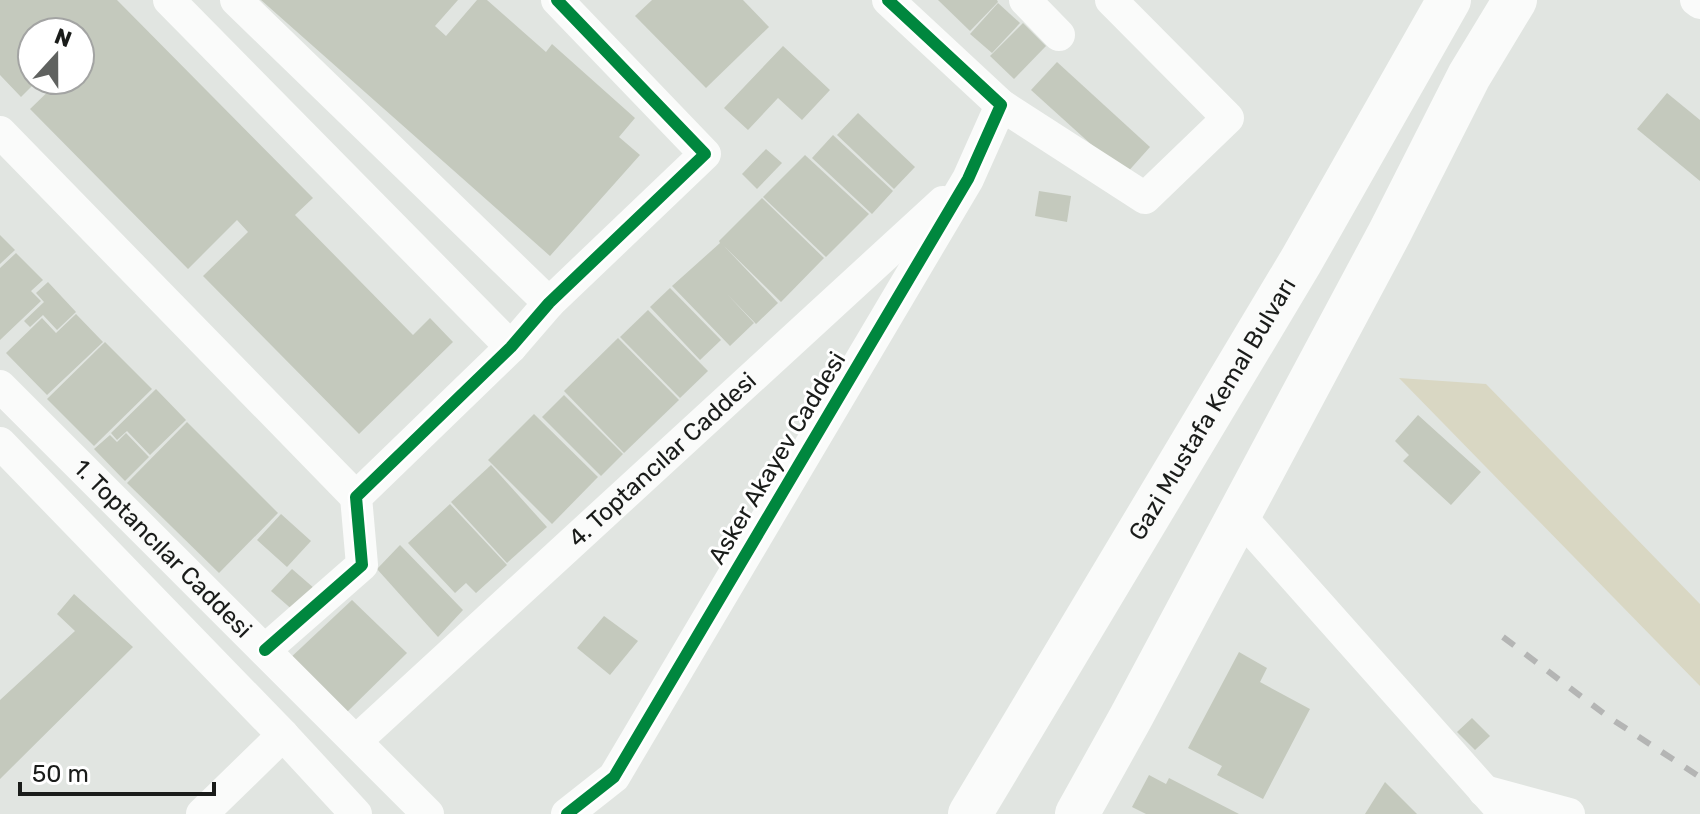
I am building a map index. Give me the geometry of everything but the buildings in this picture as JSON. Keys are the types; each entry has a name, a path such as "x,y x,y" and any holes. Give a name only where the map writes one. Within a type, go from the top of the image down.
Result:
{"highway":[{"path":"1077,814 1390,232 1469,76 1515,0"},
{"name":"Gazi Mustafa Kemal Bulvarı","path":"970,814 1301,261 1440,15"}],"street":[{"path":"169,0 511,347"},
{"path":"236,0 549,303"},
{"path":"356,497 511,347 549,303 705,154 557,0"},
{"path":"888,0 1001,105 1145,198 1228,118 1111,0"},
{"path":"1025,0 1059,35"},
{"name":"Asker Akayev Caddesi","path":"567,814 614,777 968,179 1001,105"},
{"path":"0,132 356,497 362,565 265,650"},
{"name":"4. Toptancılar Caddesi","path":"356,741 968,179"},
{"name":"1. Toptancılar Caddesi","path":"0,386 428,814"},
{"name":"1. Toptancılar Caddesi","path":"0,443 356,814"},
{"path":"1239,515 1494,802 1569,814"},
{"path":"202,814 283,735"},
{"path":"595,814 614,777"}],"shaded area":[{"path":"1399,378 1486,384 1700,604 1700,686"}],"railway":[{"path":"1503,637 1607,716 1700,777"}],"cycle path":[{"path":"265,650 362,565 356,497 511,347 549,303 705,154 557,0"},
{"path":"567,814 614,777 968,179 1001,105 888,0"}]}
